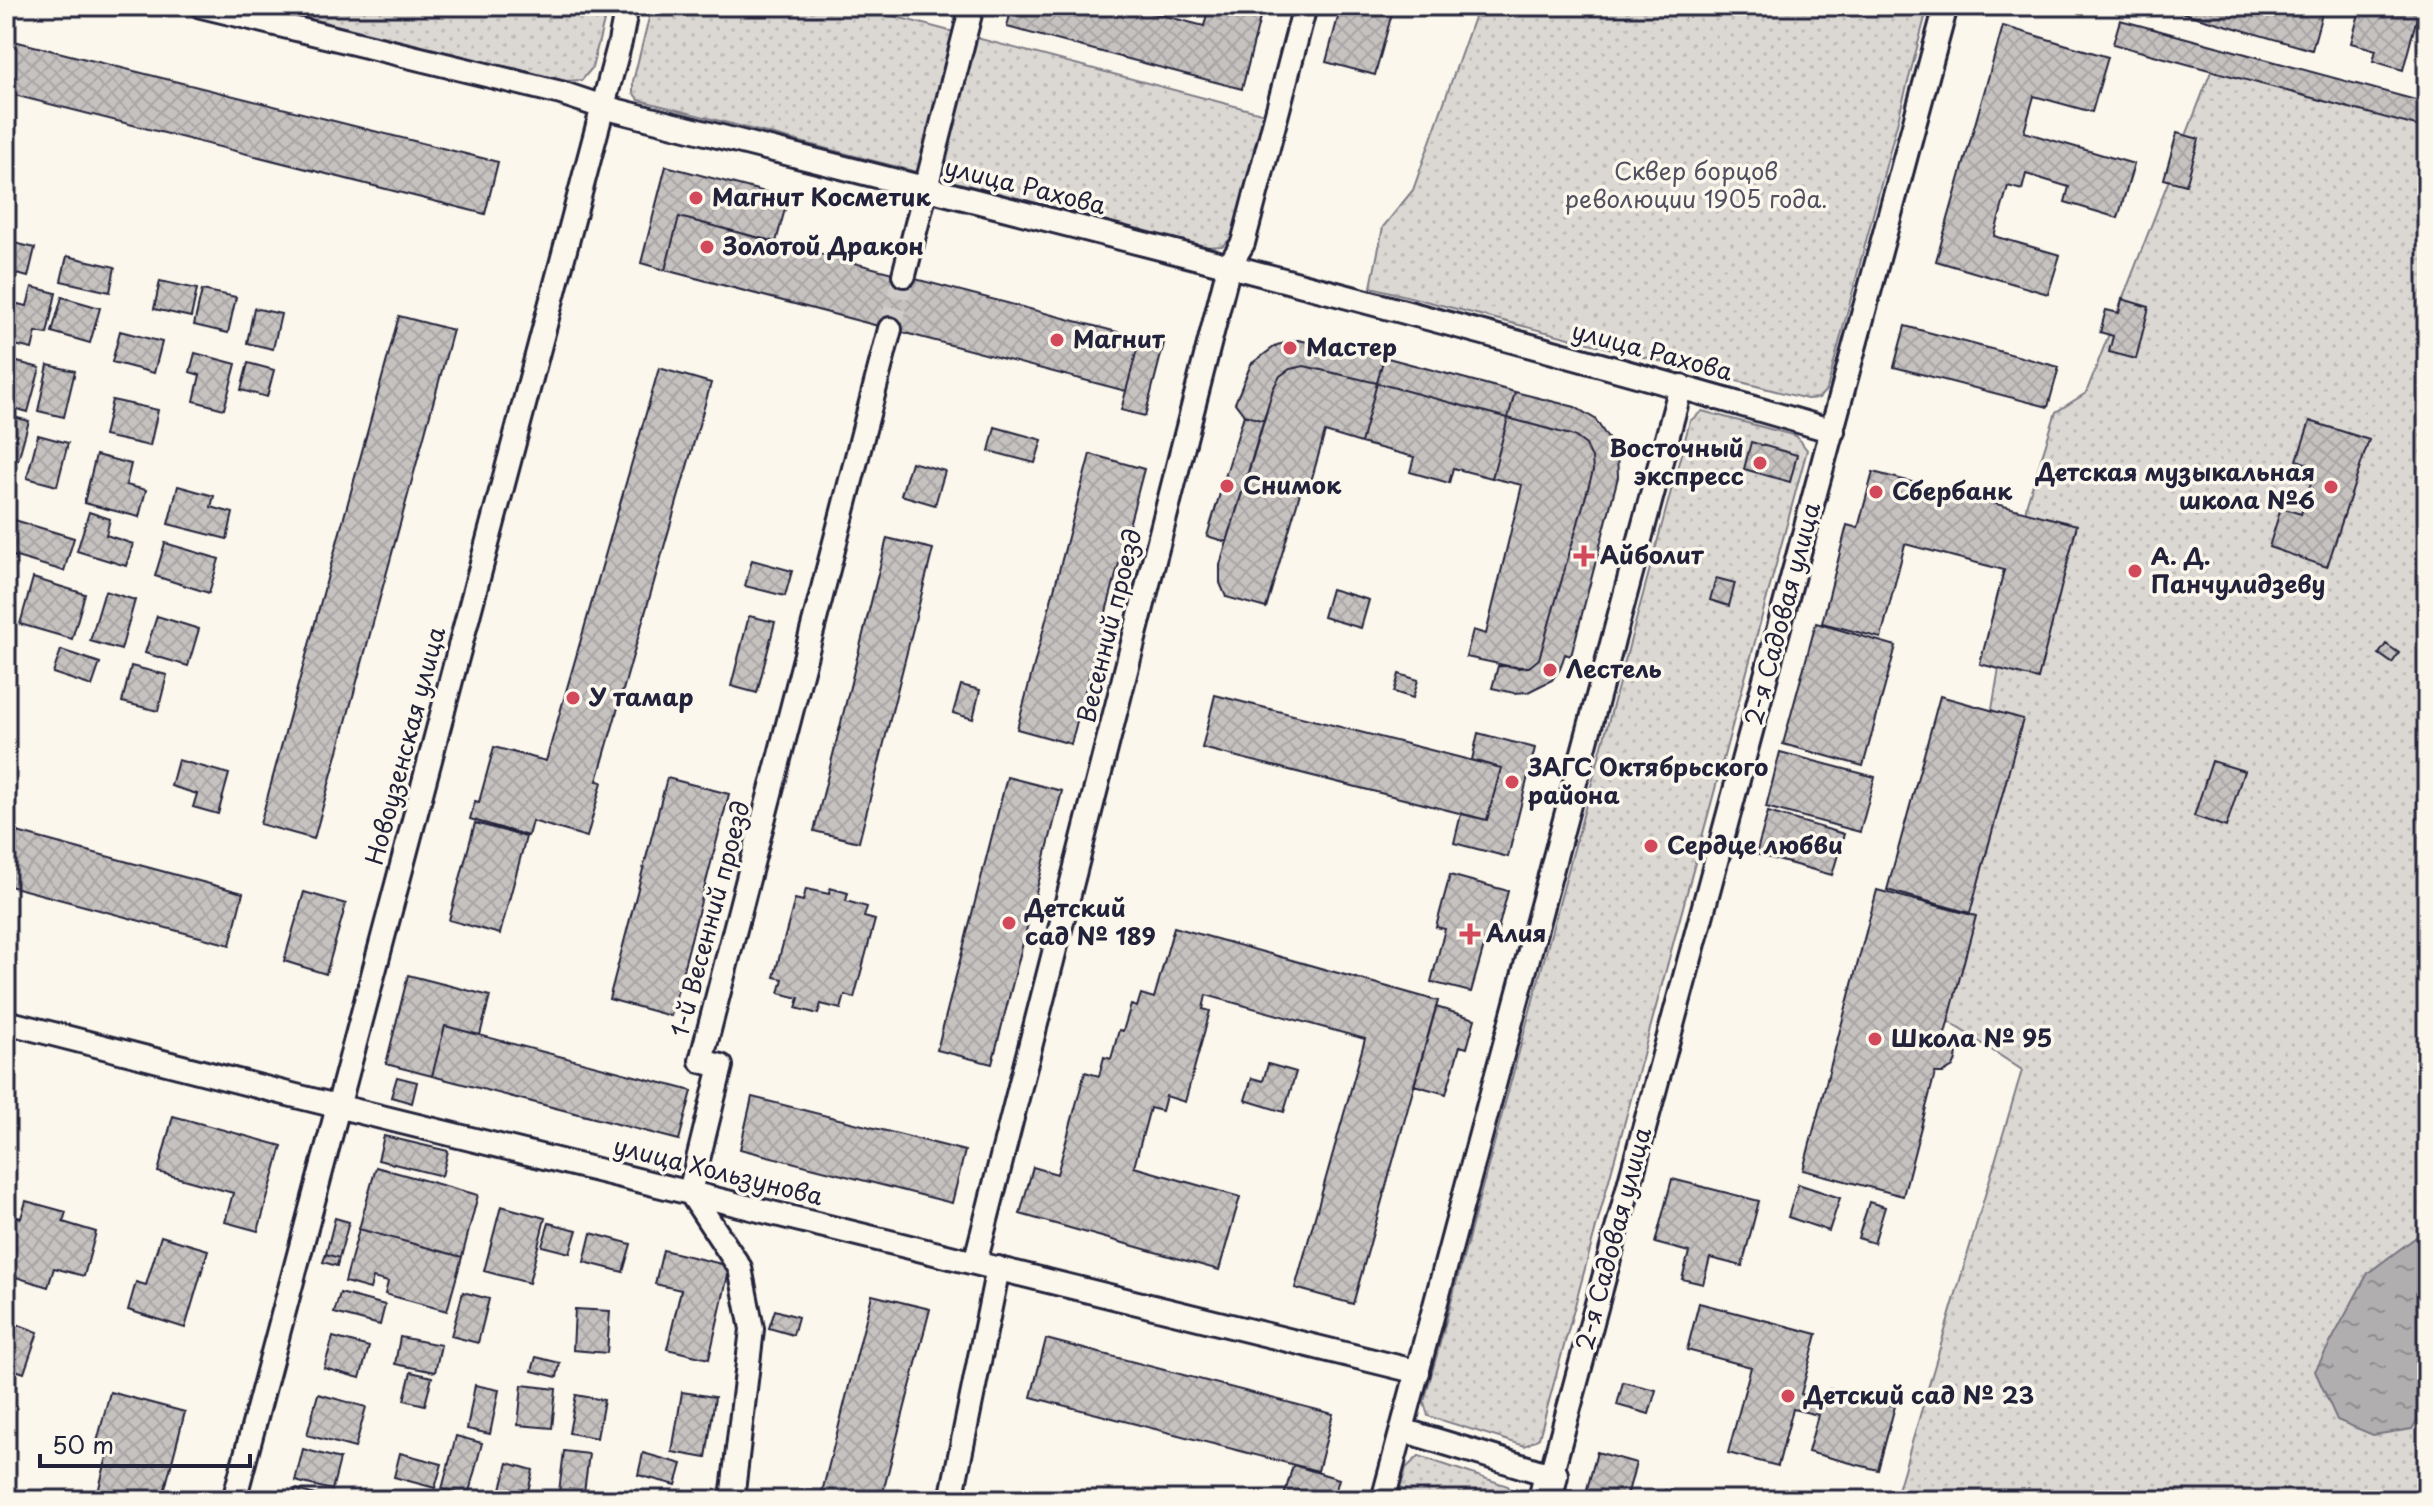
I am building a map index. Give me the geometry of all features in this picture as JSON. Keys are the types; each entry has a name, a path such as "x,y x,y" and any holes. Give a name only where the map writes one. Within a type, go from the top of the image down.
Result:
{"street":[{"name":"улица Рахова","path":"201,6 561,93 603,107 1229,266 1681,386 1833,431"},
{"name":"Новоузенская улица","path":"234,1500 603,107 627,6"},
{"path":"904,275 972,6"},
{"name":"Весенний проезд","path":"975,1263 1229,266 1243,243 1305,6"},
{"name":"2-я Садовая улица","path":"1548,1488 1946,6"},
{"name":"1-й Весенний проезд","path":"690,1192 721,1066 701,1061 890,329"},
{"path":"1383,1500 1681,386"},
{"name":"улица Хользунова","path":"6,1022 1418,1372"},
{"path":"690,1192 740,1268 752,1329 732,1500"},
{"path":"951,1500 998,1268"},
{"path":"1402,1430 1548,1488"}],"green space":[{"path":"259,6 603,6 606,13 592,68 582,80 565,81"},
{"path":"652,6 855,6 1265,114 1234,236 1222,246 1206,247 639,100 633,93 633,81"},
{"name":"Сквер борцов революции 1905 года.","path":"1478,6 1928,6 1827,389 1819,398 1807,399 1371,287 1383,227 1413,190"},
{"path":"2212,69 2427,120 2427,1500 1895,1500 2022,1070 1940,1016 2027,503 2056,412 2086,393"},
{"path":"1702,411 1796,436 1807,450 1539,1438 1525,1446 1428,1416 1424,1402 1690,421"},
{"path":"1419,1456 1508,1486 1517,1500 1397,1500 1406,1468"}],"water":[{"path":"2427,1229 2427,1403 2412,1429 2373,1435 2337,1420 2315,1371 2368,1273"}],"building":[{"path":"1012,6 1126,6 1204,26 1209,6 1263,6 1242,89 1007,27"},
{"path":"1341,6 1394,6 1375,75 1326,62"},
{"path":"2167,6 2324,6 2312,50"},
{"path":"2361,6 2420,6 2403,70 2373,61 2376,50 2351,43"},
{"path":"2120,20 2427,103 2427,129 2113,44"},
{"path":"2003,26 2108,57 2092,112 2034,96 2024,132 2134,164 2118,218 2065,202 2069,187 2026,174 2022,190 2008,186 1994,236 2060,255 2048,294 1936,261"},
{"path":"6,39 498,162 485,214 6,93"},
{"path":"2177,133 2199,139 2186,185 2164,179"},
{"path":"666,166 788,198 776,242 679,217 665,270 641,263"},
{"path":"679,217 1140,338 1126,391 665,270"},
{"path":"6,241 35,248 28,277 6,271"},
{"path":"67,256 115,267 110,292 61,281"},
{"path":"160,281 197,289 191,317 154,309"},
{"path":"32,287 56,293 47,334 36,332 32,349 6,343 6,317 10,318 13,303 27,306"},
{"path":"202,290 236,297 228,333 194,325"},
{"path":"62,297 100,308 90,343 52,332"},
{"path":"2122,299 2149,307 2136,359 2109,352 2113,336 2100,332 2106,310 2119,313"},
{"path":"254,308 281,314 273,349 247,343"},
{"path":"399,316 453,330 314,839 260,824"},
{"path":"1905,326 2059,367 2048,407 1894,367"},
{"path":"120,331 162,342 154,373 112,362"},
{"path":"1140,338 1164,343 1145,416 1121,410"},
{"path":"1298,340 1384,357 1377,383 1304,366 1290,369 1280,376 1273,389 1264,421 1244,415 1235,403 1251,364 1277,345"},
{"path":"195,353 236,364 224,409 194,401 200,375 190,372"},
{"path":"1384,357 1515,392 1508,418 1377,383"},
{"path":"6,359 40,368 28,412 6,406"},
{"path":"248,363 274,370 267,397 241,390"},
{"path":"48,365 75,371 64,417 38,411"},
{"path":"1304,366 1377,383 1361,443 1325,432 1310,485 1303,483 1266,608 1226,597 1220,583 1220,565 1273,389 1280,376 1290,369"},
{"path":"659,368 711,383 597,781 602,782 587,837 532,821 528,836 470,819 475,801 479,802 494,747 546,761"},
{"path":"1377,383 1508,418 1492,478 1453,468 1449,483 1410,472 1414,457 1361,443"},
{"path":"1515,392 1575,407 1595,419 1617,452 1618,477 1571,656 1565,654 1552,680 1528,692 1514,693 1492,688 1498,666 1529,667 1539,659 1593,471 1592,458 1586,445 1574,436 1508,418"},
{"path":"112,400 158,410 150,446 104,436"},
{"path":"6,415 29,421 18,460 6,456"},
{"path":"1244,415 1264,421 1227,542 1207,536"},
{"path":"1508,418 1574,436 1586,445 1592,458 1593,471 1539,659 1529,667 1518,668 1466,657 1473,630 1486,634 1522,485 1492,478"},
{"name":"Детская музыкальная школа №6","path":"2310,421 2369,440 2327,567 2269,547 2281,508 2301,514 2316,467 2297,460"},
{"path":"995,427 1042,440 1035,463 989,451"},
{"path":"38,435 68,443 57,486 27,478"},
{"path":"1751,442 1797,455 1790,482 1744,469"},
{"path":"1090,454 1144,469 1071,744 1017,729"},
{"path":"96,455 131,464 126,485 146,490 139,517 84,503"},
{"path":"911,462 945,471 935,505 901,495"},
{"path":"1873,472 2077,525 2038,679 1980,664 2004,570 1905,544 1881,638 1822,623 1847,525 1858,528"},
{"path":"178,486 214,496 211,507 233,513 227,539 168,524"},
{"path":"89,512 110,519 106,535 133,544 126,566 77,551"},
{"path":"8,518 74,538 64,571 6,554"},
{"path":"887,538 933,549 859,842 814,831"},
{"path":"165,543 219,559 209,593 155,576"},
{"path":"752,560 792,571 785,596 745,586"},
{"path":"33,578 85,594 72,639 20,624"},
{"path":"1716,578 1735,583 1729,606 1710,600"},
{"path":"1331,589 1369,600 1361,628 1323,617"},
{"path":"105,591 135,600 121,650 90,641"},
{"path":"157,616 199,629 188,666 145,653"},
{"path":"749,616 775,622 757,693 731,686"},
{"path":"1816,623 1896,646 1863,766 1783,744"},
{"path":"2386,644 2399,653 2392,663 2379,654"},
{"path":"61,650 100,663 92,686 53,673"},
{"path":"131,666 167,675 158,711 122,702"},
{"path":"1399,674 1418,680 1413,698 1394,692"},
{"path":"961,685 980,690 973,719 953,713"},
{"path":"1215,695 1501,768 1487,820 1202,748"},
{"path":"1940,696 2023,719 1970,913 1887,890"},
{"name":"ЗАГС Октябрьского района","path":"1478,733 1535,748 1508,857 1454,843 1461,814 1487,820 1501,768 1472,760"},
{"path":"1780,752 1875,777 1860,832 1766,807"},
{"path":"178,760 229,774 218,814 193,807 197,794 171,786"},
{"path":"2212,761 2244,771 2226,827 2194,816"},
{"path":"1007,777 1062,791 992,1064 937,1050"},
{"path":"667,778 729,794 671,1016 609,999"},
{"path":"1768,812 1844,834 1832,875 1756,854"},
{"path":"475,823 526,837 500,934 449,920"},
{"path":"6,829 243,893 230,945 6,885"},
{"name":"Алия","path":"1450,875 1508,891 1495,941 1486,939 1471,992 1431,982 1445,929 1436,927"},
{"path":"830,888 848,893 846,901 867,907 864,917 875,920 854,998 845,995 841,1009 821,1004 818,1014 796,1008 799,998 779,993 783,979 774,977 795,899 803,901 806,889 829,894"},
{"path":"1877,890 1976,916 1945,1034 1957,1051 1956,1060 1953,1067 1943,1073 1935,1073 1903,1196 1803,1170"},
{"path":"304,892 346,904 326,974 284,961"},
{"path":"1174,927 1438,1001 1353,1304 1295,1288 1365,1039 1206,995 1203,1009 1210,1011 1185,1102 1166,1096 1162,1111 1150,1108 1134,1167 1240,1197 1219,1270 1020,1214 1033,1167 1057,1174 1085,1072 1099,1076 1104,1057 1111,1059 1119,1030 1123,1031 1131,1005 1137,1007 1141,994 1154,998"},
{"path":"408,975 490,996 480,1035 445,1026 432,1076 386,1064"},
{"path":"1436,1007 1475,1019 1467,1048 1460,1046 1446,1094 1414,1085"},
{"path":"445,1026 692,1091 679,1140 432,1076"},
{"path":"1268,1064 1296,1072 1284,1112 1245,1100 1252,1078 1263,1081"},
{"path":"397,1077 417,1082 412,1103 391,1097"},
{"path":"752,1097 965,1151 952,1203 740,1149"},
{"path":"173,1116 282,1146 258,1231 225,1222 233,1193 158,1172"},
{"path":"384,1136 448,1151 442,1176 378,1160"},
{"path":"376,1167 478,1195 462,1257 359,1229"},
{"path":"1672,1179 1759,1201 1742,1266 1710,1258 1703,1284 1682,1279 1689,1252 1655,1243"},
{"path":"1798,1184 1840,1198 1829,1231 1788,1217"},
{"path":"26,1201 66,1212 63,1222 96,1232 84,1276 54,1268 48,1287 6,1274 6,1214 21,1218"},
{"path":"1869,1202 1885,1207 1874,1243 1858,1238"},
{"path":"501,1206 545,1218 529,1283 484,1271"},
{"path":"335,1218 349,1222 339,1258 326,1254"},
{"path":"549,1223 577,1230 570,1253 542,1246"},
{"path":"359,1229 462,1257 447,1311 385,1294 388,1282 373,1278 370,1289 345,1282"},
{"path":"591,1233 631,1244 623,1272 584,1262"},
{"path":"161,1236 208,1250 185,1328 128,1310 136,1282 146,1285"},
{"path":"663,1250 730,1266 709,1359 667,1349 681,1290 655,1284"},
{"path":"326,1254 339,1258 337,1266 323,1262"},
{"path":"463,1292 489,1299 478,1343 451,1336"},
{"path":"340,1293 385,1305 380,1325 334,1313"},
{"path":"872,1295 930,1309 881,1500 820,1500"},
{"path":"1699,1303 1817,1334 1801,1394 1826,1400 1829,1389 1895,1406 1878,1470 1808,1452 1818,1415 1793,1409 1778,1466 1728,1453 1751,1367 1687,1350"},
{"path":"575,1309 610,1311 607,1353 573,1350"},
{"path":"775,1310 798,1317 793,1335 769,1328"},
{"path":"6,1320 38,1332 24,1373 6,1367"},
{"path":"333,1337 369,1347 360,1378 324,1368"},
{"path":"400,1337 441,1345 435,1372 395,1364"},
{"path":"1046,1339 1333,1414 1318,1471 1031,1397"},
{"path":"536,1357 560,1363 557,1377 532,1371"},
{"path":"411,1372 432,1377 425,1405 404,1400"},
{"path":"1623,1382 1656,1390 1649,1414 1617,1405"},
{"path":"475,1385 499,1390 490,1434 467,1429"},
{"path":"522,1385 556,1389 552,1428 518,1425"},
{"path":"110,1392 185,1412 162,1500 96,1500 110,1445 97,1442"},
{"path":"682,1392 715,1397 706,1458 672,1452"},
{"path":"318,1394 366,1407 355,1448 307,1435"},
{"path":"576,1395 604,1400 597,1438 569,1433"},
{"path":"456,1436 482,1443 468,1496 442,1489"},
{"path":"303,1449 340,1459 332,1490 295,1481"},
{"path":"564,1451 589,1454 583,1500 558,1500"},
{"path":"1597,1452 1636,1463 1626,1500 1584,1500"},
{"path":"400,1453 442,1464 435,1488 394,1477"},
{"path":"643,1453 682,1464 676,1485 638,1475"},
{"path":"508,1463 533,1470 526,1500 498,1500"},
{"path":"1293,1465 1339,1479 1333,1500 1283,1500"},
{"path":"295,1489 331,1500 292,1500"},
{"path":"1665,1490 1703,1500 1662,1500"}],"tunnel":[{"path":"890,329 904,275"}],"place":[{"name":"Магнит Косметик","path":"696,198"},
{"name":"Золотой Дракон","path":"707,247"},
{"name":"Магнит","path":"1057,340"},
{"name":"Мастер","path":"1290,348"},
{"name":"Восточный экспресс","path":"1760,463"},
{"name":"Снимок","path":"1227,486"},
{"name":"Детская музыкальная школа №6","path":"2331,487"},
{"name":"Сбербанк","path":"1876,492"},
{"name":"Айболит","path":"1584,556"},
{"name":"А. Д. Панчулидзеву","path":"2135,571"},
{"name":"Лестель","path":"1550,670"},
{"name":"У тамар","path":"573,698"},
{"name":"ЗАГС Октябрьского района","path":"1512,782"},
{"name":"Сердце любви","path":"1651,846"},
{"name":"Детский сад № 189","path":"1009,923"},
{"name":"Алия","path":"1470,934"},
{"name":"Школа № 95","path":"1875,1039"},
{"name":"Детский сад № 23","path":"1788,1396"}]}
